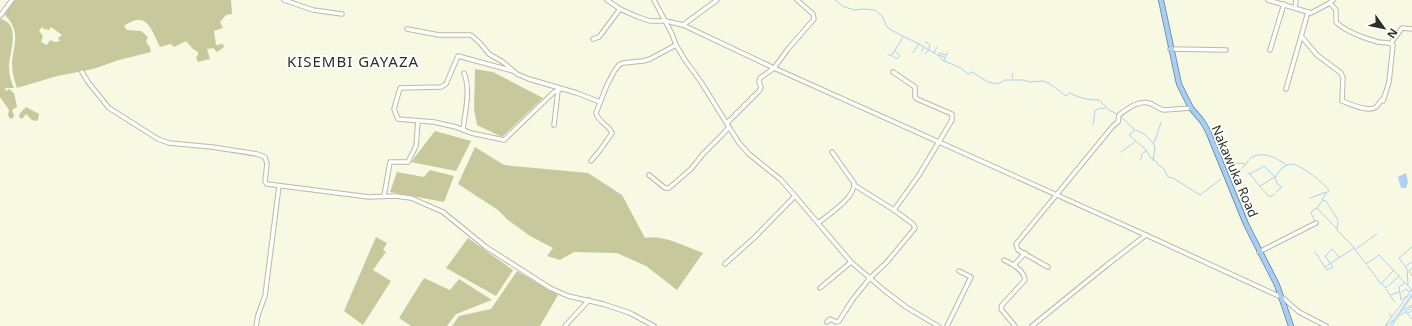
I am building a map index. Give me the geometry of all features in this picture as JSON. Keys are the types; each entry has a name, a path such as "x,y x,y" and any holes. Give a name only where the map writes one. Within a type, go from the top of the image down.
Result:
{"main road":[{"name":"Nakawuka Road","path":"1161,0 1177,79 1191,108 1208,131 1244,220 1259,252 1272,272 1291,326"}],"street":[{"path":"0,16 12,0"},
{"path":"284,0 312,10 342,14"},
{"path":"607,0 620,9 650,21 666,21 683,25 774,68 1056,194 1282,298 1299,312 1326,326"},
{"path":"654,0 666,21 684,60 701,82 744,149 780,179 851,262 899,302 938,326"},
{"path":"683,25 717,0"},
{"path":"649,175 665,188 669,188 691,169 703,154 722,136 728,125 760,90 760,78 774,68 814,19 812,14 797,0"},
{"path":"1268,0 1308,12 1315,12 1331,1 1336,10 1336,22 1343,28 1371,40 1391,43"},
{"path":"1295,8 1296,0"},
{"path":"1270,50 1284,4"},
{"path":"592,39 599,37 620,9"},
{"path":"1286,90 1308,12"},
{"path":"1391,43 1402,28 1412,29"},
{"path":"407,29 439,36 463,34 471,35 489,54 503,62 517,74 560,89 584,95 600,102"},
{"path":"1301,36 1317,55 1341,73 1343,78 1342,101 1369,110 1374,109 1378,102 1384,100 1390,75 1393,48 1391,43"},
{"path":"591,161 612,133 610,129 596,116 596,111 615,70 623,63 650,59 676,45"},
{"path":"1170,49 1226,50"},
{"path":"513,71 458,56 446,84 440,87 400,88 394,109 398,119 434,122 456,127 471,133 504,140 554,92 560,89"},
{"path":"468,64 471,60"},
{"path":"82,72 88,82 109,108 158,139 169,143 212,147 257,154 265,158 267,164 265,182 267,184 355,195 402,196 410,198 438,209 451,217 486,247 544,284 568,296 589,300 630,313 654,326"},
{"path":"893,72 915,87 915,97 952,114 952,120 939,142 919,175 894,210"},
{"path":"463,130 467,106 467,84 464,73"},
{"path":"554,125 560,89"},
{"path":"1048,267 1018,250 1016,244 1056,194 1118,122 1119,115 1130,106 1148,102 1164,110 1191,108"},
{"path":"384,196 390,162 408,162 414,151 416,146 418,121"},
{"path":"818,223 849,197 852,193 854,185 852,179 832,152"},
{"path":"827,322 830,319 836,322 839,321 853,299 870,278 887,262 915,228 913,224 894,210 854,185"},
{"path":"256,326 258,315 265,296 279,186"},
{"path":"725,264 755,237 795,196"},
{"path":"1259,252 1316,223"},
{"path":"1032,326 1146,235"},
{"path":"1014,266 1025,253"},
{"path":"1004,260 1025,275 1025,280 1002,305 1001,309 1015,326"},
{"path":"820,288 851,262"},
{"path":"947,326 970,277 959,271"},
{"path":"565,326 589,300"}],"green space":[{"path":"15,0 231,0 232,14 226,15 220,22 223,28 214,31 216,45 223,44 224,47 217,52 213,48 207,49 210,59 198,62 196,57 198,52 186,41 174,47 171,44 160,47 151,28 143,21 138,20 124,26 127,30 141,31 148,37 146,42 150,47 151,52 119,60 93,69 57,76 17,88 13,76 12,66 15,32 10,21 5,15","holes":["42,27 49,30 51,27 62,35 58,38 60,41 55,42 50,40 47,45 41,42 43,36 39,31"]},
{"path":"0,19 7,22 11,26 13,32 9,72 14,88 5,88 6,91 9,89 14,93 17,107 12,110 14,115 13,118 10,119 8,115 9,110 0,97"},
{"path":"475,69 493,72 543,98 502,137 477,125 474,109"},
{"path":"26,107 39,114 38,120 32,120 26,114 22,119 19,117 20,113"},
{"path":"435,131 471,141 456,171 411,162"},
{"path":"475,147 504,165 588,173 622,195 645,238 652,237 667,239 703,253 677,290 646,266 617,253 574,252 560,260 547,256 553,248 530,236 508,220 498,210 458,184"},
{"path":"430,170 454,176 444,202 390,192 397,172 424,177"},
{"path":"376,237 387,243 383,250 386,252 373,270 391,281 363,325 344,311"},
{"path":"468,238 513,270 496,296 446,268"},
{"path":"517,271 558,295 540,326 452,326 459,316 491,309"},
{"path":"424,278 450,290 459,279 492,300 456,314 447,326 411,326 399,318"}],"water":[{"path":"1406,173 1408,182 1406,188 1401,188 1398,177"}],"waterway":[{"path":"835,0 844,7 855,10 875,10 882,16 887,27 919,44 939,56 942,60 961,68 968,74 972,72 988,82 998,84 1005,80 1023,80 1029,82 1043,81 1050,84 1066,96 1070,93 1091,100 1099,100 1109,110 1117,114"},
{"path":"888,55 892,55 903,37"},
{"path":"925,42 930,45 929,50"},
{"path":"913,53 919,44"},
{"path":"934,53 937,47"},
{"path":"921,52 924,48"},
{"path":"925,54 928,50"},
{"path":"892,56 897,59 900,56 895,51"},
{"path":"944,60 948,52"},
{"path":"939,53 946,55"},
{"path":"939,55 944,57"},
{"path":"1013,73 1013,78"},
{"path":"1093,125 1095,111 1100,108 1105,108"},
{"path":"1120,116 1135,130 1129,135 1145,149 1150,157 1157,162 1157,164 1164,169 1168,177 1173,178 1200,195 1221,179"},
{"path":"1153,161 1155,148 1153,142 1155,141 1161,122"},
{"path":"1136,130 1141,132 1152,142"},
{"path":"1121,152 1135,142"},
{"path":"1139,160 1142,158 1141,155 1146,151"},
{"path":"1229,176 1243,167 1252,157 1257,155 1266,155 1287,165 1297,165 1319,180 1329,191 1322,200 1326,201 1338,220 1337,230 1351,244 1366,264 1379,255 1412,290 1385,326"},
{"path":"1230,165 1240,163 1245,164"},
{"path":"1260,186 1275,177 1282,168 1287,165"},
{"path":"1250,174 1264,166 1275,177 1277,184 1282,187 1276,192"},
{"path":"1248,172 1270,197 1275,194"},
{"path":"1310,198 1326,192"},
{"path":"1317,208 1322,201"},
{"path":"1317,225 1311,213 1317,208 1337,229"},
{"path":"1356,249 1377,234"},
{"path":"1408,285 1407,269 1399,258 1412,247"},
{"path":"1315,252 1325,267 1354,248"},
{"path":"1325,267 1327,270 1333,267 1325,256 1332,249 1339,257"},
{"path":"1406,266 1412,262"},
{"path":"1367,265 1381,284 1394,270"},
{"path":"1412,268 1409,271 1412,276"},
{"path":"1382,284 1386,288 1398,277"},
{"path":"1404,283 1399,287 1401,300 1407,296"},
{"path":"1386,289 1390,295 1399,292"},
{"path":"1402,292 1406,289 1409,292 1411,290"},
{"path":"1390,326 1412,294"},
{"path":"1390,296 1395,302"},
{"path":"1392,326 1412,296"},
{"path":"1404,310 1412,305"},
{"path":"1401,315 1412,307"},
{"path":"1408,313 1412,310"},
{"path":"1406,312 1412,319"},
{"path":"1389,313 1392,317"},
{"path":"1386,326 1393,320"}],"district":[{"name":"KISEMBI GAYAZA","path":"353,61"}]}
